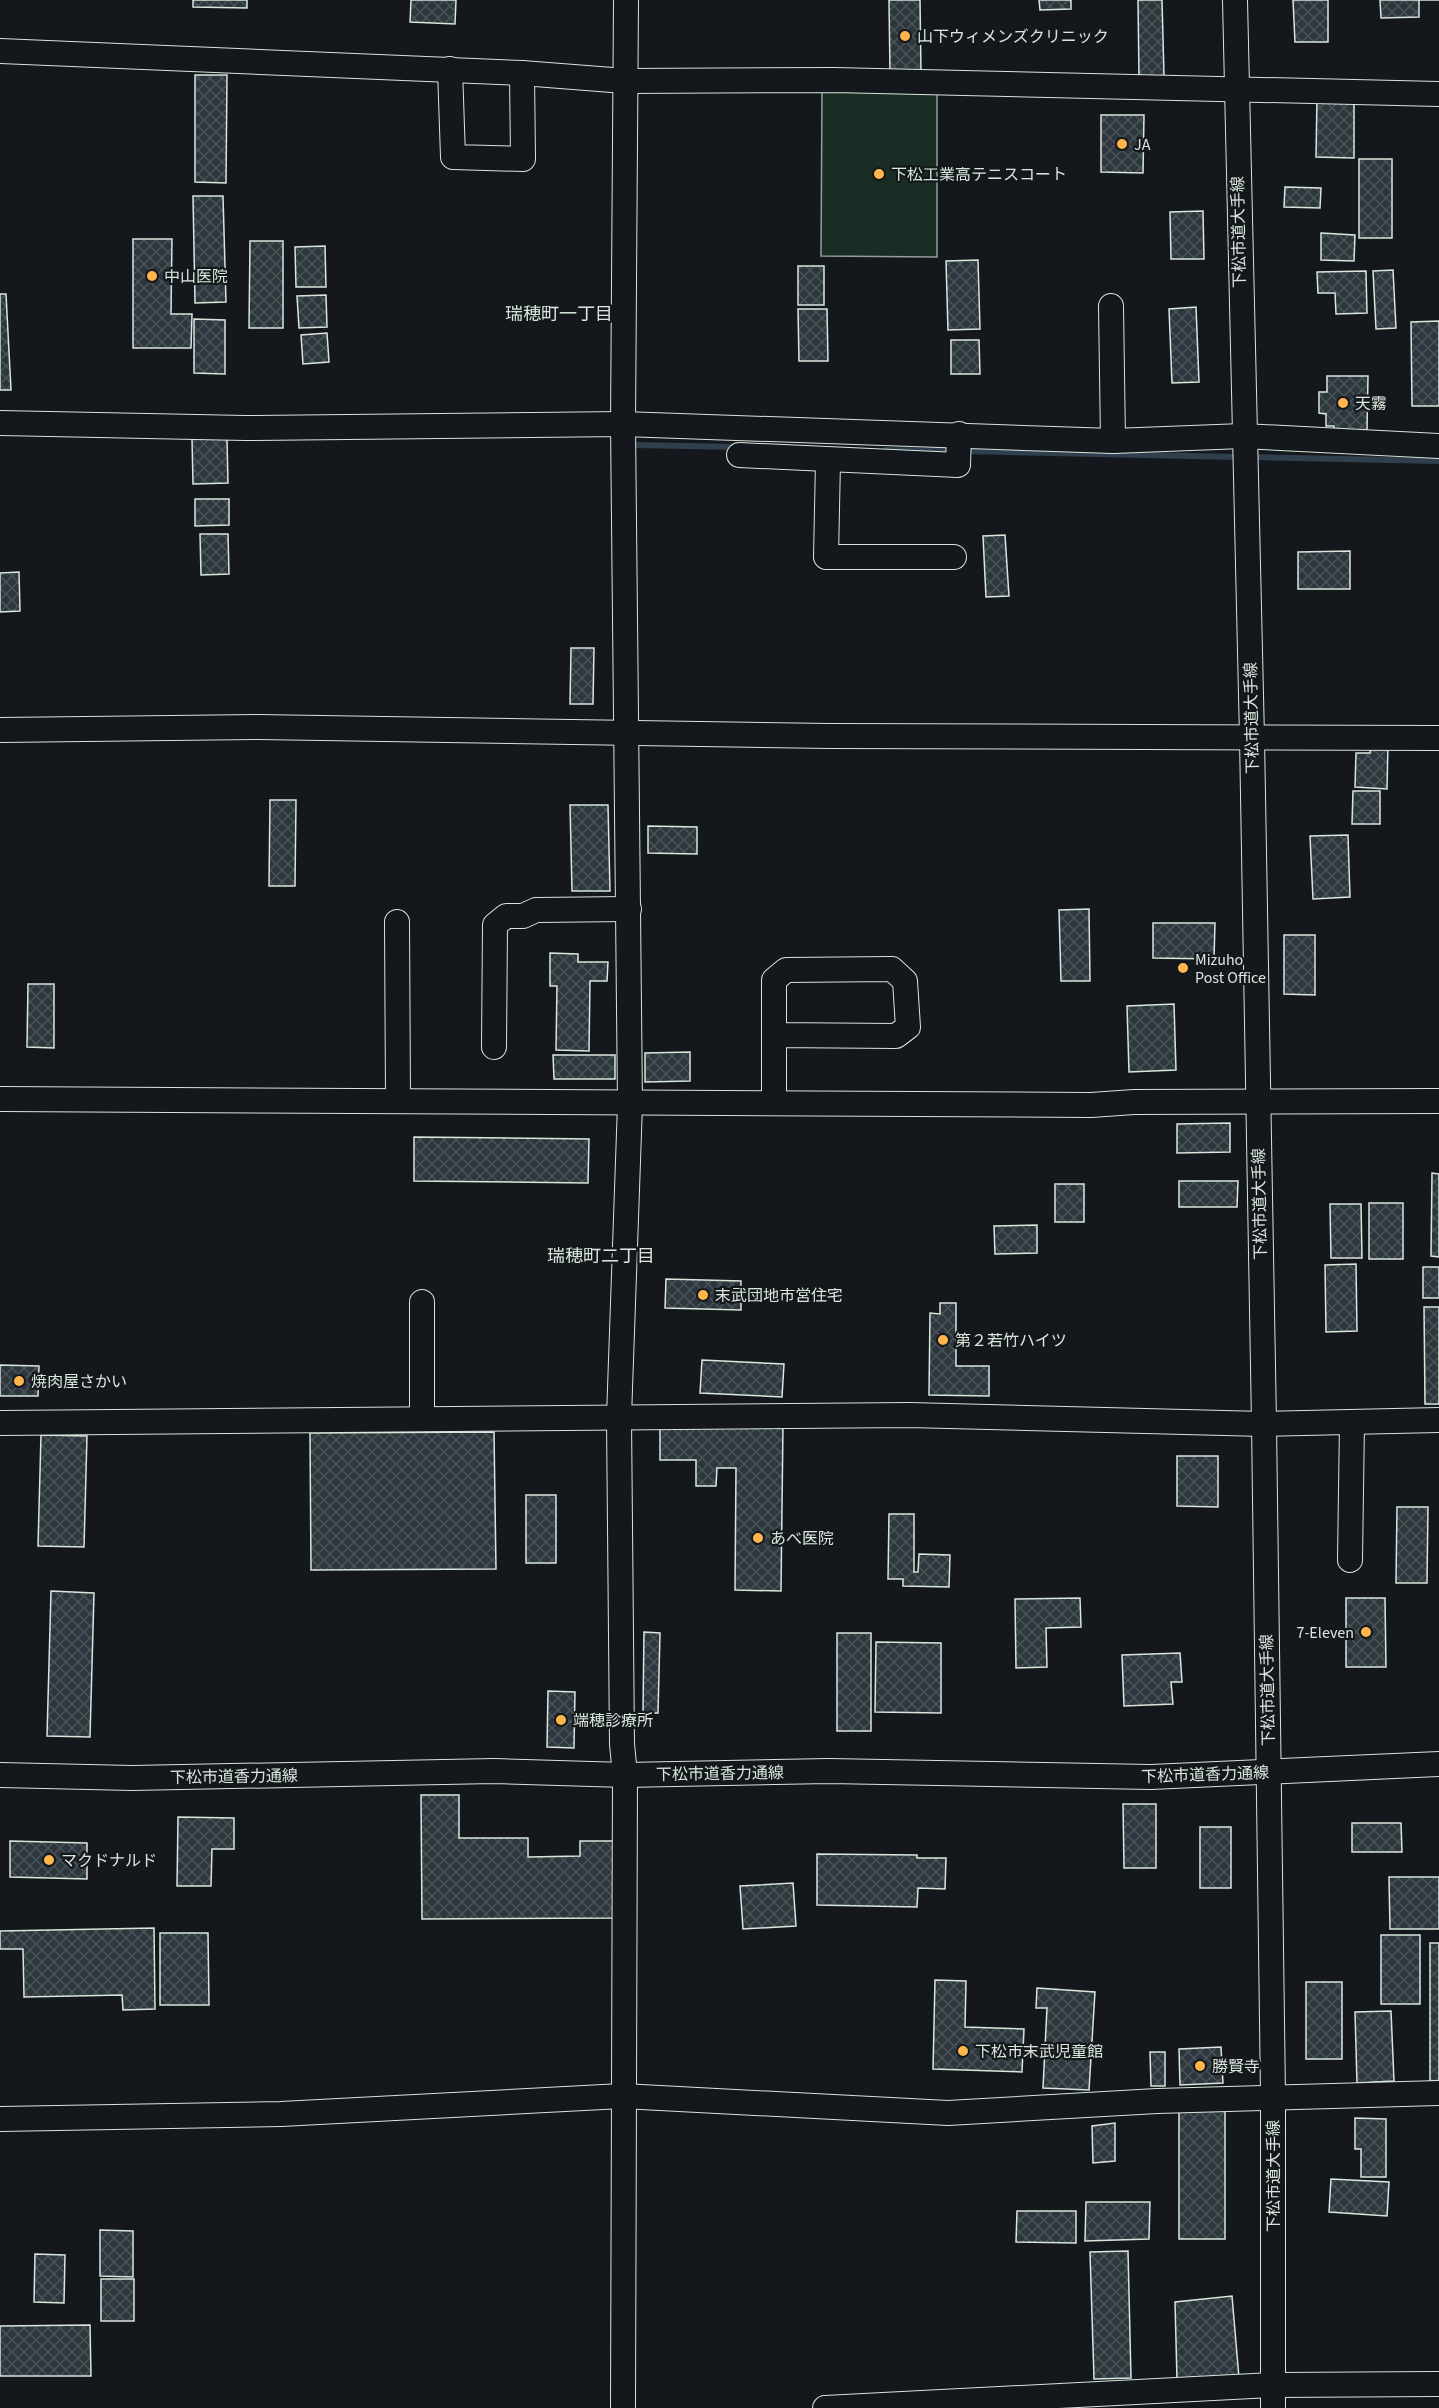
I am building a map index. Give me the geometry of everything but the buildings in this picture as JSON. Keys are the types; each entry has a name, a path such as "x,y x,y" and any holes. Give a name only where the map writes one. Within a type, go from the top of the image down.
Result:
{"street":[{"path":"623,2408 622,2096 625,1775 622,1744 619,1417 630,1104 623,424 626,0"},
{"name":"下松市道大手線","path":"1235,0 1235,92 1252,738 1264,1424 1273,2096 1273,2397"},
{"path":"0,51 522,72 625,81 834,80 1235,92 1439,94"},
{"path":"450,69 453,157 523,159 522,72"},
{"path":"1111,306 1113,441"},
{"path":"0,423 245,428 623,424 1113,441 1243,436 1439,446"},
{"path":"739,455 958,465 959,434"},
{"path":"828,460 826,557 954,557"},
{"path":"0,730 281,727 478,729 627,734 1439,738"},
{"path":"494,1047 495,926 506,916 523,916 536,910 629,909"},
{"path":"397,922 398,1098"},
{"path":"774,1035 896,1036 908,1027 905,981 892,969 786,970 774,980 774,1035 774,1103"},
{"path":"0,1099 398,1098 630,1104 1091,1105 1134,1102 1439,1101"},
{"path":"422,1302 422,1417"},
{"path":"0,1423 422,1417 909,1415 1264,1424 1439,1420"},
{"path":"1350,1560 1352,1422"},
{"name":"下松市道香力通線","path":"0,1774 132,1778 494,1771 625,1775 830,1771 1151,1777 1439,1764"},
{"path":"0,2119 281,2114 622,2096 948,2113 1273,2096 1439,2093"},
{"path":"825,2408 1273,2397 1439,2384"}],"green space":[{"name":"下松工業高テニスコート","path":"822,90 937,92 937,257 821,256"}],"waterway":[{"path":"634,445 738,447"},
{"path":"886,450 954,451"},
{"path":"964,451 1239,457"},
{"path":"1249,457 1439,461"}],"place":[{"name":"山下ウィメンズクリニック","path":"905,36"},
{"name":"JA","path":"1122,144"},
{"name":"下松工業高テニスコート","path":"879,174"},
{"name":"中山医院","path":"152,276"},
{"name":"天霧","path":"1343,403"},
{"name":"Mizuho Post Office","path":"1183,968"},
{"name":"末武団地市営住宅","path":"703,1295"},
{"name":"第２若竹ハイツ","path":"943,1340"},
{"name":"焼肉屋さかい","path":"19,1381"},
{"name":"あべ医院","path":"758,1538"},
{"name":"7-Eleven","path":"1366,1632"},
{"name":"端穂診療所","path":"561,1720"},
{"name":"マクドナルド","path":"49,1860"},
{"name":"下松市末武児童館","path":"963,2051"},
{"name":"勝賢寺","path":"1200,2066"}],"district":[{"name":"瑞穂町一丁目","path":"559,314"},
{"name":"瑞穂町二丁目","path":"601,1256"}]}
